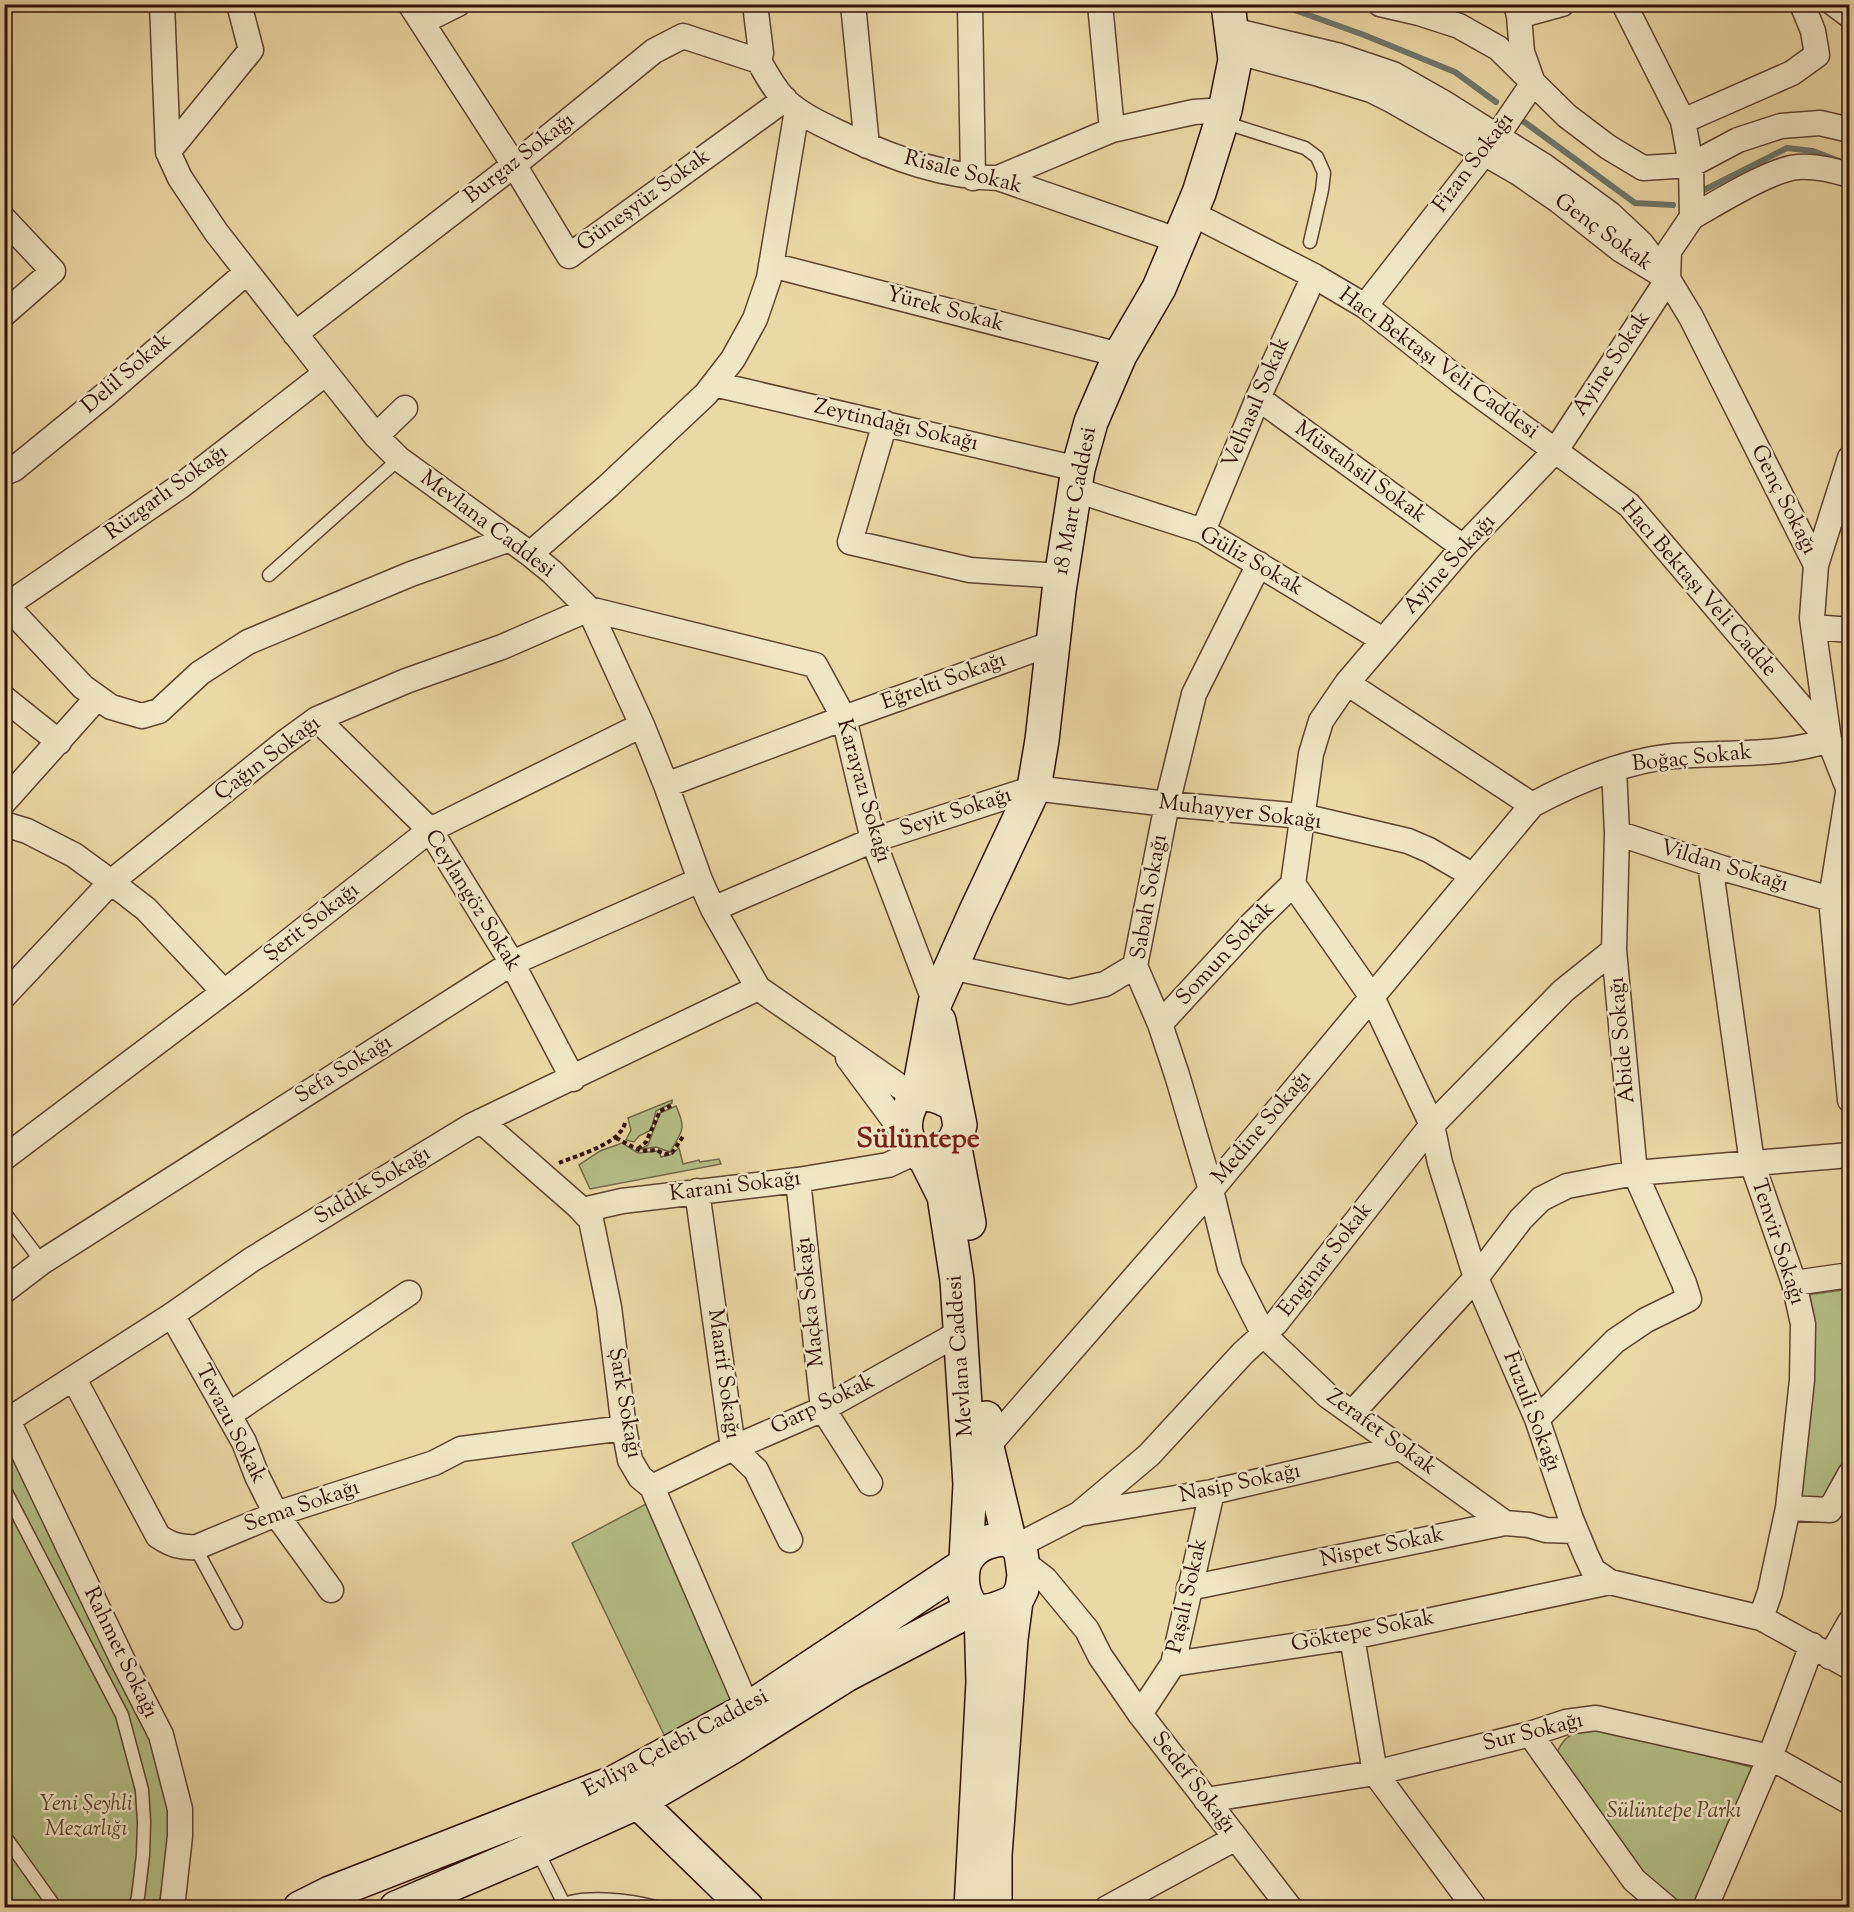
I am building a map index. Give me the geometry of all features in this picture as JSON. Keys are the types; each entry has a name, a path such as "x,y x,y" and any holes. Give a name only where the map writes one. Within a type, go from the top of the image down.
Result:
{"street":[{"name":"Mevlana Caddesi","path":"162,4 168,152 180,178 247,272 376,436 399,459 530,554 552,572 589,609 642,725 700,880 713,909 758,988 917,1096"},
{"path":"168,152 251,50 238,4"},
{"path":"416,13 458,4"},
{"name":"Risale Sokak","path":"755,4 761,53 759,60 768,79 791,105 825,126 867,146 911,162 973,178 998,178 1186,227"},
{"path":"853,4 867,146"},
{"path":"970,4 973,178"},
{"path":"1100,4 1113,130"},
{"path":"1380,4 1418,9 1459,26 1498,48 1567,116 1608,147 1644,168 1691,165 1738,140 1780,126 1820,123 1850,130"},
{"path":"1533,83 1522,52 1517,10 1562,4"},
{"path":"1624,4 1683,122 1691,165 1692,217"},
{"path":"1683,122 1792,73 1817,55 1813,31 1802,4"},
{"path":"1834,4 1850,16"},
{"name":"Güneşyüz Sokak","path":"416,13 514,165 569,256 791,105"},
{"name":"18 Mart Caddesi","path":"917,1096 935,1003 1034,788 1042,740 1061,576 1077,479 1091,422 1120,355 1159,288 1186,227 1223,116 1235,60 1231,29"},
{"name":"Genç Sokak","path":"1231,29 1340,56 1393,74 1444,103 1490,144 1621,250 1668,279"},
{"name":"Burgaz Sokağı","path":"295,334 514,165 654,51 683,36 759,60"},
{"name":"Fizan Sokağı","path":"1365,306 1490,144 1533,83"},
{"path":"530,554 607,487 706,394 733,359 754,319 769,278 791,105"},
{"path":"998,178 1113,130 1194,112 1223,116"},
{"path":"1668,279 1670,251 1692,217 1741,189 1796,167 1822,167 1850,175"},
{"path":"4,219 53,271 4,314"},
{"name":"Hacı Bektaşı Veli Caddesi","path":"1186,227 1314,276 1365,306 1459,380 1556,450"},
{"name":"Yürek Sokak","path":"771,265 1120,355"},
{"name":"Delil Sokak","path":"4,473 14,469 106,394 247,272"},
{"name":"Velhasıl Sokak","path":"1203,531 1258,398 1314,276"},
{"name":"Ayine Sokak","path":"1556,450 1668,279"},
{"name":"Genç Sokağı","path":"1668,279 1691,317 1816,565 1812,618 1828,740"},
{"name":"Rüzgarlı Sokağı","path":"6,606 183,485 326,373"},
{"name":"Zeytindağı Sokağı","path":"714,384 885,423 1077,479"},
{"name":"Müstahsil Sokak","path":"1258,398 1463,547"},
{"path":"376,436 405,408"},
{"path":"885,423 850,542 970,570 1061,576"},
{"name":"Ayine Sokağı","path":"1347,682 1463,547 1556,450"},
{"name":"Hacı Bektaşı Veli Cadde","path":"1556,450 1629,505 1828,740"},
{"path":"1816,565 1846,486 1850,458"},
{"name":"Güliz Sokak","path":"1077,479 1203,531 1383,640"},
{"path":"6,606 83,687 111,707 142,716 159,711 200,674 248,642 411,574 510,539"},
{"name":"Sabah Sokağı","path":"1259,564 1194,694 1167,804 1135,966 1160,1024 1211,1190 1230,1268 1264,1335"},
{"name":"Karayazı Sokağı","path":"589,609 815,666 844,718 873,840 935,1003"},
{"name":"Çağın Sokağı","path":"4,996 111,882 284,743 318,719 406,681 502,647 589,609"},
{"path":"1814,627 1850,630"},
{"name":"Eğrelti Sokağı","path":"666,785 844,718 1053,644"},
{"path":"1372,997 1293,884 1311,754 1321,721 1347,682 1532,805"},
{"path":"4,698 58,742"},
{"path":"4,802 98,698"},
{"name":"Ceylangöz Sokak","path":"318,719 430,830 512,963 573,1079"},
{"name":"Şerit Sokağı","path":"4,1158 224,992 430,830 642,725"},
{"path":"1828,740 1849,793 1840,905 1850,1100"},
{"name":"Boğaç Sokak","path":"1532,805 1560,790 1634,763 1673,757 1805,748 1828,740"},
{"name":"Abide Sokağı","path":"1537,1419 1615,1341 1646,1320 1689,1299 1635,1173 1614,950 1617,833 1614,769"},
{"name":"Muhayyer Sokağı","path":"1034,788 1167,804 1302,816 1408,841 1472,875"},
{"name":"Seyit Sokağı","path":"713,909 873,840 1034,788"},
{"name":"Medine Sokağı","path":"987,1447 1211,1190 1532,805"},
{"path":"4,824 27,831 74,855 111,882 146,909 224,992"},
{"name":"Vildan Sokağı","path":"1617,833 1840,905"},
{"name":"Tenvir Sokağı","path":"1710,864 1752,1163 1794,1283 1803,1324 1802,1380 1788,1508 1770,1592 1761,1618"},
{"name":"Sefa Sokağı","path":"4,1291 42,1262 512,963 700,880"},
{"name":"Somun Sokak","path":"1160,1024 1253,923 1293,884"},
{"name":"Enginar Sokak","path":"1017,1567 1149,1455 1242,1353 1276,1323 1432,1125 1563,991 1614,950"},
{"path":"950,967 1069,992 1105,984 1135,966"},
{"name":"Sıddık Sokağı","path":"6,1416 74,1379 172,1315 250,1260 481,1121 573,1079 758,988"},
{"name":"Fuzuli Sokağı","path":"1372,997 1432,1125 1440,1163 1476,1278 1537,1419 1575,1531 1593,1570 1610,1582"},
{"path":"935,1003 960,1125 954,1143 942,1153 909,1151 907,1113 917,1096 937,1096 946,1099 956,1107"},
{"name":"Mevlana Caddesi","path":"836,1041 909,1151 944,1196 957,1280 969,1484 964,1563"},
{"name":"Şark Sokağı","path":"481,1121 583,1210 591,1220 609,1307 630,1460 640,1478 652,1487 748,1709"},
{"name":"Mevlana Caddesi","path":"954,1143 970,1224 987,1447 1017,1567 995,1855 995,1908"},
{"name":"Karani Sokağı","path":"583,1210 622,1201 798,1180 909,1151"},
{"path":"1352,1413 1476,1278 1521,1219 1541,1199 1567,1186 1635,1173 1850,1155"},
{"name":"Maçka Sokağı","path":"798,1180 823,1409 870,1483"},
{"name":"Maarif Sokağı","path":"697,1191 733,1448 756,1470 790,1540"},
{"path":"1794,1283 1850,1275"},
{"path":"229,1414 409,1293"},
{"name":"Tevazu Sokak","path":"172,1315 244,1442 257,1476 276,1514 331,1590"},
{"name":"Garp Sokak","path":"652,1487 733,1448 823,1409 959,1333"},
{"name":"Zerafet Sokak","path":"1264,1335 1328,1396 1505,1523"},
{"path":"74,1379 158,1536 169,1544 184,1548 197,1547"},
{"name":"Rahmet Sokağı","path":"6,1416 101,1616 161,1735 180,1809 180,1836 172,1908"},
{"name":"Sema Sokağı","path":"197,1547 276,1514 434,1463 461,1449 624,1428"},
{"name":"Nasip Sokağı","path":"1080,1515 1212,1492 1400,1448"},
{"path":"1788,1508 1830,1510 1850,1474"},
{"name":"Paşalı Sokak","path":"1173,1664 1212,1492"},
{"name":"Nispet Sokak","path":"1189,1588 1505,1523 1529,1525 1546,1530 1575,1531"},
{"path":"971,1908 983,1682 977,1609 964,1588 964,1563 969,1554 981,1545 999,1538 1017,1567 1001,1607 977,1609"},
{"name":"Evliya Çelebi Caddesi","path":"300,1908 330,1893 615,1782 748,1709 964,1563"},
{"name":"Sedef Sokağı","path":"1017,1567 1088,1649 1100,1656 1140,1714 1290,1908"},
{"path":"1610,1582 1761,1618 1830,1657"},
{"name":"Göktepe Sokak","path":"1173,1664 1352,1637 1610,1582"},
{"name":"Evliya Çelebi Caddesi","path":"396,1908 638,1802 846,1676 977,1609"},
{"path":"1705,1908 1770,1757 1850,1622"},
{"path":"1352,1637 1375,1773 1470,1906"},
{"path":"1140,1714 1173,1664"},
{"name":"Sur Sokağı","path":"1206,1800 1375,1773 1530,1734 1566,1722 1596,1718 1770,1757 1850,1802"},
{"path":"1530,1734 1634,1880 1667,1908"},
{"name":"Evliya Çelebi Caddesi","path":"638,1802 747,1908"},
{"path":"1107,1908 1236,1838"}],"lane":[{"path":"1223,116 1305,147 1317,157 1324,173 1310,242"},
{"path":"269,575 399,459"},
{"path":"4,1212 42,1262"},
{"path":"4,1488 122,1715 141,1790 144,1822 143,1855 135,1908"},
{"path":"197,1547 236,1623"},
{"path":"4,1835 56,1908"},
{"path":"536,1848 558,1905 600,1900 631,1902 660,1908"}],"path":[{"path":"638,1150 644,1146 660,1111 672,1105"},
{"path":"540,1172 616,1137 625,1124"},
{"path":"616,1137 638,1150 656,1150 669,1154 684,1135"}],"green space":[{"path":"672,1100 672,1103 656,1111 651,1130 639,1136 634,1142 626,1140 631,1130 628,1118"},
{"path":"676,1106 682,1130 670,1152 656,1147 641,1149 648,1145 660,1113"},
{"path":"622,1143 638,1153 659,1151 661,1157 670,1155 679,1148 683,1164 719,1159 721,1164 590,1189 579,1165 600,1151"},
{"path":"1849,1289 1849,1449 1825,1500 1792,1495 1807,1295"},
{"name":"Yeni Şeyhli Mezarlığı","path":"4,1434 157,1751 169,1799 170,1832 159,1907 5,1907"},
{"path":"646,1504 732,1698 667,1741 572,1543"},
{"name":"Sülüntepe Parkı","path":"1598,1731 1630,1736 1751,1767 1755,1773 1702,1907 1684,1907 1636,1871 1557,1752 1569,1736"}],"waterway":[{"path":"1278,4 1364,35 1455,72 1496,102"},
{"path":"1523,121 1635,203 1673,205"},
{"path":"1704,190 1787,148 1813,151 1839,161"}],"district":[{"name":"Sülüntepe","path":"918,1140"}]}
